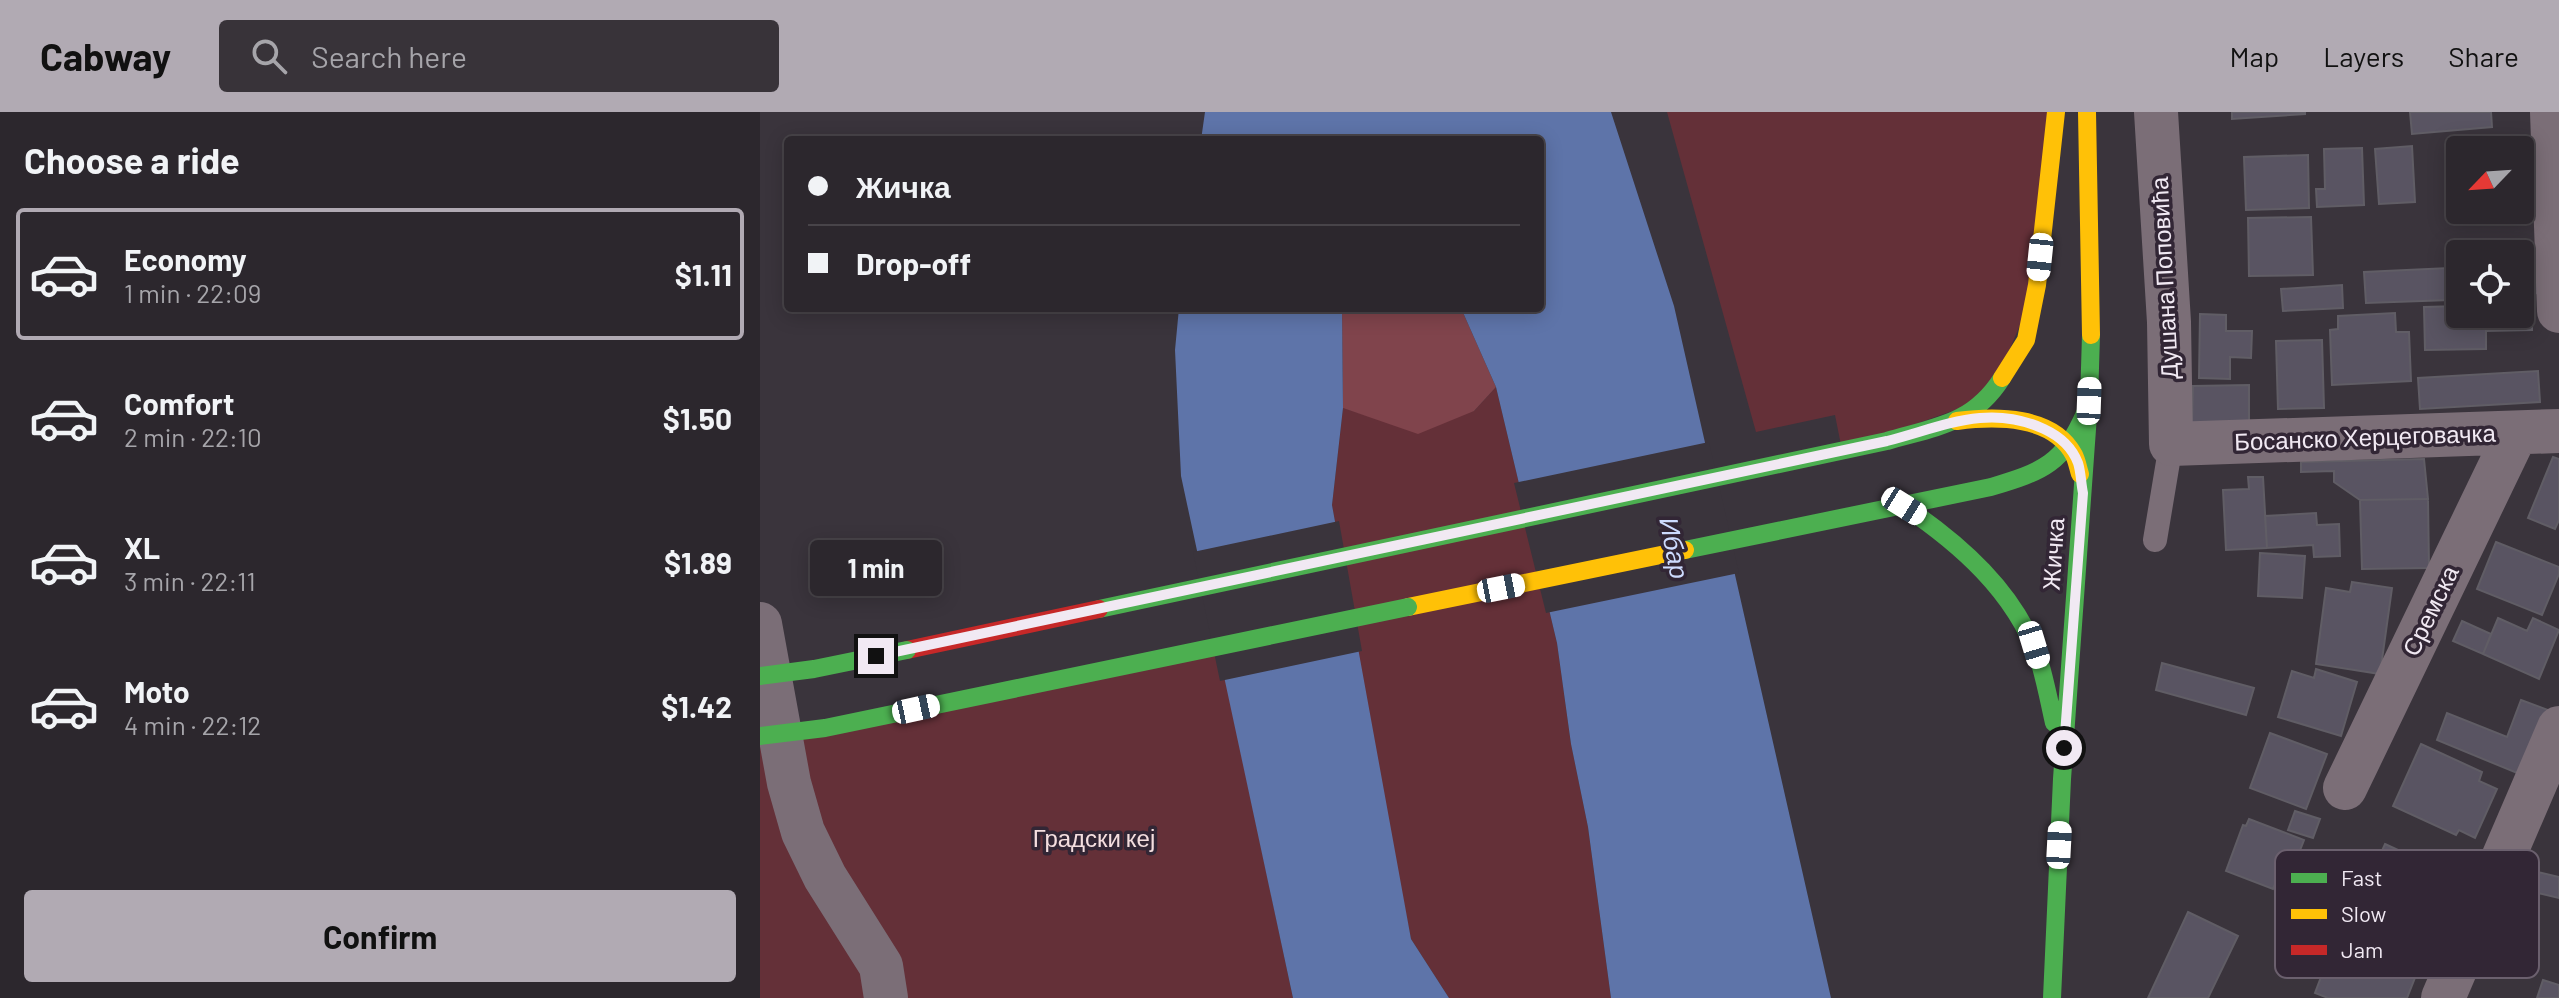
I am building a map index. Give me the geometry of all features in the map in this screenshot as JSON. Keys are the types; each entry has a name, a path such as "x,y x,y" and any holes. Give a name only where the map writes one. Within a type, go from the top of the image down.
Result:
{"main road":[{"path":"1957,421 1989,398 2026,340 2037,285 2056,112"},
{"path":"760,736 825,728 1904,506 1980,490 2033,474 2063,456 2078,431 2089,401 2091,313 2087,112"},
{"name":"Жичка","path":"2052,998 2062,779 2089,401"},
{"path":"760,676 830,666 1887,441 1957,421 2001,416 2028,422 2054,433 2069,446 2078,464 2083,493"},
{"path":"1904,506 1938,528 1992,580 2034,645 2056,732 2062,779"}],"street":[{"name":"Душана Поповића","path":"2156,112 2169,322 2171,444"},
{"path":"2552,112 2559,311"},
{"name":"Босанско Херцеговачка","path":"2171,444 2559,431"},
{"name":"Сремска","path":"2345,788 2516,433"},
{"path":"760,624 789,783 803,832 825,877 881,966 886,998"},
{"path":"2507,850 2559,728"},
{"path":"2443,998 2452,978"}],"lane":[{"path":"2155,540 2171,444"}],"green space":[{"path":"1667,112 2056,112 2037,285 1989,398 1842,450 1835,415 1756,432"},
{"path":"1496,387 1557,643 1571,744 1588,827 1611,998 1449,998 1411,939 1385,807 1332,505 1343,408 1378,419 1474,411"},
{"name":"Градски кеј","path":"1218,645 1293,998 760,998 760,740"}],"shaded area":[{"path":"1342,312 1463,312 1496,387 1474,411 1418,434 1343,408"}],"water":[{"name":"Ибар","path":"1205,112 1611,112 1674,306 1831,998 1611,998 1588,827 1571,744 1557,643 1496,387 1463,312 1544,312 1544,136 1202,136"},
{"path":"1179,312 1342,312 1343,408 1332,505 1411,939 1449,998 1293,998 1181,476 1175,350"}],"pier":[{"path":"1709,442 1739,573 1546,613 1514,483"},
{"path":"1339,521 1362,651 1220,681 1193,552"}],"building":[{"path":"2232,112 2305,112 2305,114 2232,119"},
{"path":"2410,112 2491,112 2492,127 2412,134"},
{"path":"2412,146 2415,202 2379,204 2375,149"},
{"path":"2362,148 2364,205 2317,207 2316,189 2325,189 2324,149"},
{"path":"2308,155 2309,208 2246,210 2244,157"},
{"path":"2311,217 2313,275 2249,276 2248,218"},
{"path":"2534,265 2537,265 2538,293 2534,293"},
{"path":"2446,268 2446,300 2366,303 2364,272"},
{"path":"2342,285 2343,308 2283,311 2281,289"},
{"path":"2446,306 2446,328 2532,330 2486,331 2486,349 2425,350 2424,307"},
{"path":"2395,313 2396,332 2409,332 2411,381 2332,385 2330,330 2338,329 2338,316"},
{"path":"2200,314 2226,315 2226,331 2252,331 2251,358 2230,357 2230,379 2199,378"},
{"path":"2322,340 2324,408 2278,409 2276,341"},
{"path":"2538,371 2540,402 2420,409 2418,378"},
{"path":"2249,385 2249,423 2192,423 2193,386"},
{"path":"2553,457 2559,459 2559,520 2555,529 2528,518"},
{"path":"2424,459 2428,499 2360,500 2334,482 2334,471 2301,472 2301,462"},
{"path":"2248,477 2263,477 2267,548 2226,550 2223,490 2249,489"},
{"path":"2428,499 2429,568 2362,569 2360,500"},
{"path":"2316,513 2317,525 2339,524 2340,556 2314,557 2313,545 2267,548 2265,516"},
{"path":"2496,542 2559,567 2542,615 2477,589"},
{"path":"2260,553 2305,556 2302,598 2258,596"},
{"path":"2352,582 2392,588 2380,674 2316,664 2326,588 2350,592"},
{"path":"2498,618 2527,631 2533,618 2559,630 2539,679 2483,654"},
{"path":"2462,621 2491,634 2483,654 2453,641"},
{"path":"2162,663 2254,688 2246,715 2156,690"},
{"path":"2316,669 2357,682 2341,736 2278,717 2292,671 2314,678"},
{"path":"2521,700 2548,710 2522,775 2437,740 2447,713 2507,737"},
{"path":"2270,733 2327,754 2306,809 2250,788"},
{"path":"2421,744 2482,772 2479,781 2497,789 2475,838 2459,830 2456,835 2393,806"},
{"path":"2295,811 2320,819 2313,838 2288,830"},
{"path":"2249,819 2304,840 2300,850 2275,850 2273,889 2226,871 2243,825 2246,826"},
{"path":"2385,844 2398,850 2382,850"},
{"path":"2539,872 2559,877 2559,898 2539,893"},
{"path":"2188,912 2238,936 2208,998 2148,998"},
{"path":"2321,978 2415,978 2407,998 2328,998 2315,993"},
{"path":"2543,980 2559,985 2559,998 2537,998"}],"traffic: fast":[{"path":"2052,998 2062,779 2091,335"},
{"path":"1099,609 1887,441 1952,422 1979,405 2002,378"},
{"path":"1685,550 1991,487 2025,476 2060,454 2086,411"},
{"path":"1904,506 1965,553 2015,611 2038,657 2054,723"},
{"path":"760,736 825,728 1408,607"},
{"path":"760,676 814,669 907,650"}],"traffic: slow":[{"path":"2002,378 2026,340 2037,285 2056,112"},
{"path":"2087,112 2091,335"},
{"path":"1957,421 2005,419 2038,425 2065,442 2074,455 2080,474"},
{"path":"1408,607 1685,550"}],"traffic: jam":[{"path":"907,650 1099,609"}],"route":[{"path":"876,656 1887,441 1957,421 2001,416 2028,422 2054,433 2069,446 2078,464 2083,493 2064,748"}]}
